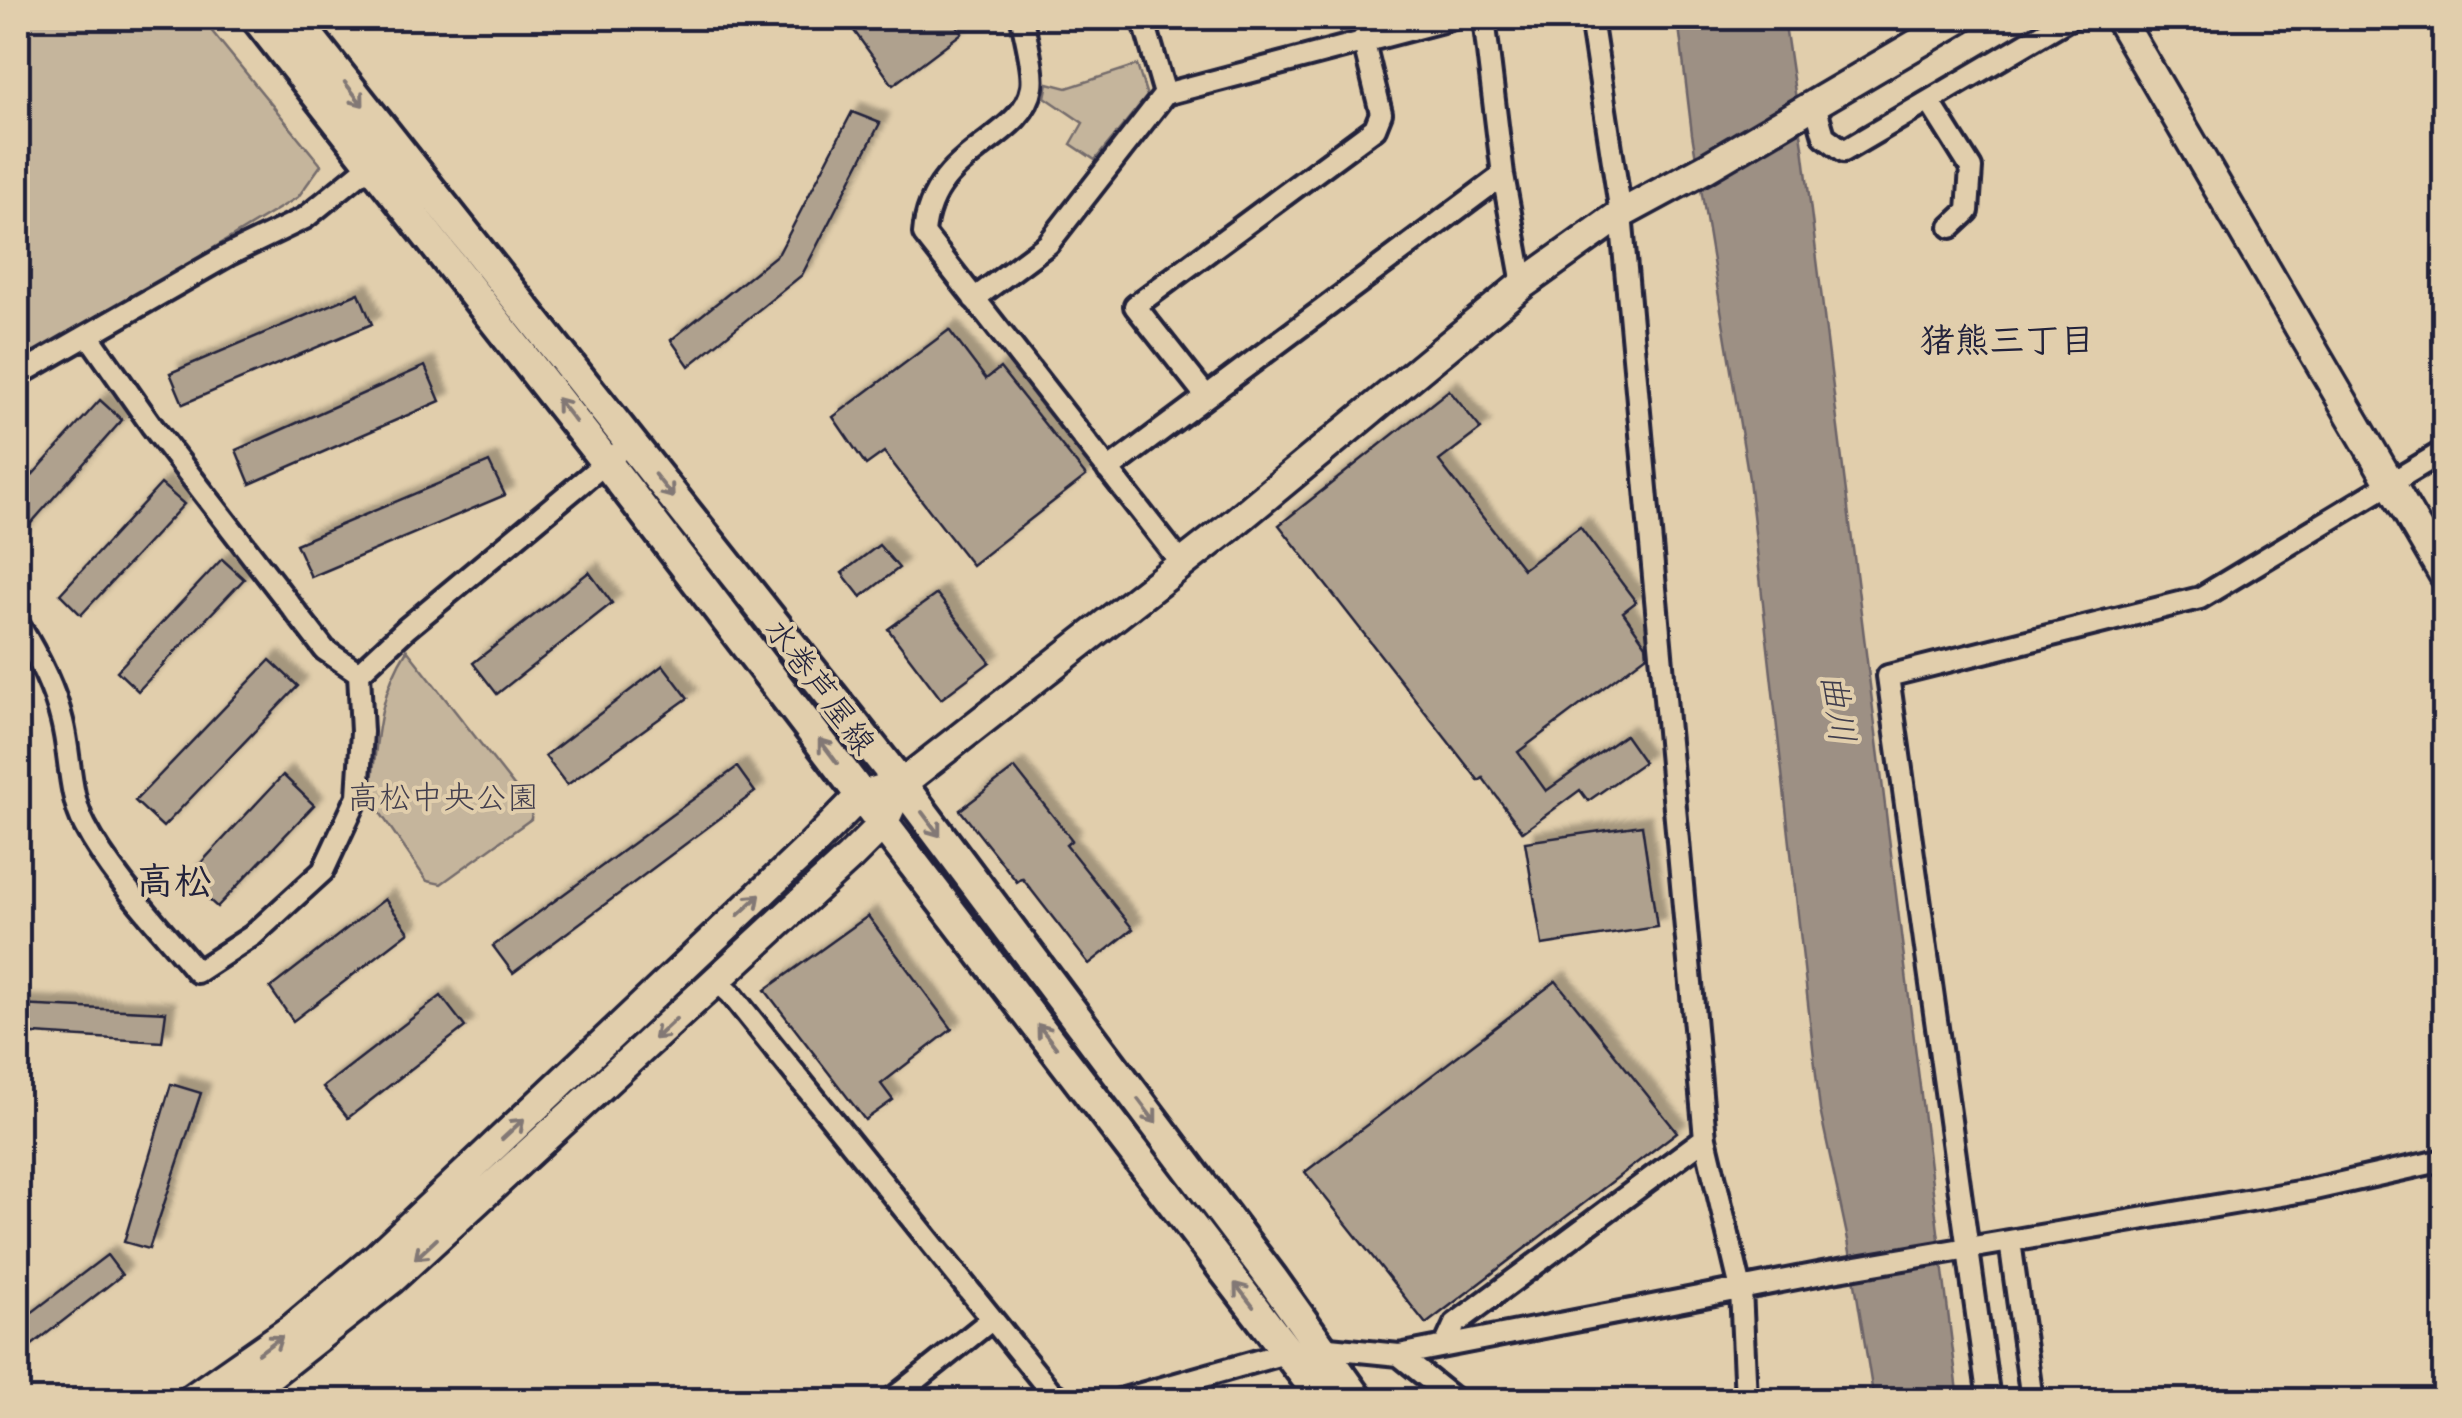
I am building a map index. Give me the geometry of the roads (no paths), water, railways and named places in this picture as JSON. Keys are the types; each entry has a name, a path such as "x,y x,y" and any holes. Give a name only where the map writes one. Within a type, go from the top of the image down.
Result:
{"main road":[{"name":"水巻芦屋線","path":"258,18 383,154 618,452 901,784 1272,1278 1324,1400"},
{"name":"水巻芦屋線","path":"294,18 383,154"},
{"name":"水巻芦屋線","path":"618,452 883,824 1304,1349 1358,1400"}],"street":[{"path":"1022,18 1032,86 1022,112 939,184 926,213 924,234 1182,564"},
{"path":"1143,18 1165,94"},
{"path":"974,298 1048,244 1165,94 1454,18"},
{"path":"1484,18 1503,175 1523,284"},
{"path":"1591,18 1621,214 1705,1138 1741,1289 1746,1400"},
{"path":"190,1400 293,1328 376,1258 861,795 901,784 1182,564 1523,284 1621,214 1961,18"},
{"path":"1810,107 1824,136 1844,151 2070,18"},
{"path":"2119,18 2444,575"},
{"path":"1206,396 1135,306 1374,128 1380,113 1363,40"},
{"path":"1929,102 1971,168 1968,211 1951,227"},
{"path":"18,376 228,255 305,218 383,154"},
{"path":"1108,470 1503,175"},
{"path":"88,334 152,426 325,650 359,673"},
{"path":"1988,1400 1888,676 2200,598 2444,450"},
{"path":"18,624 44,673 62,721 70,779 84,825 197,972 252,936 323,871 358,796 362,732 359,673 407,628 618,452"},
{"path":"238,1400 392,1279 717,981 883,824 901,784"},
{"path":"717,981 877,1179 916,1221 991,1320 1062,1400"},
{"path":"1445,1346 1454,1324 1705,1138"},
{"path":"1120,1400 1304,1349 1400,1355 1834,1272 2310,1190 2444,1160"},
{"path":"2010,1241 2032,1400"},
{"path":"890,1400 991,1320"},
{"path":"1400,1355 1456,1400"}],"water":[{"name":"曲川","path":"1678,18 1784,18 1959,1400 1874,1400 1848,1240 1820,1110 1749,479 1692,134"}],"district":[{"name":"猪熊三丁目","path":"2007,337"},
{"name":"高松","path":"174,878"}],"park label":[{"name":"高松中央公園","path":"443,795"}]}
